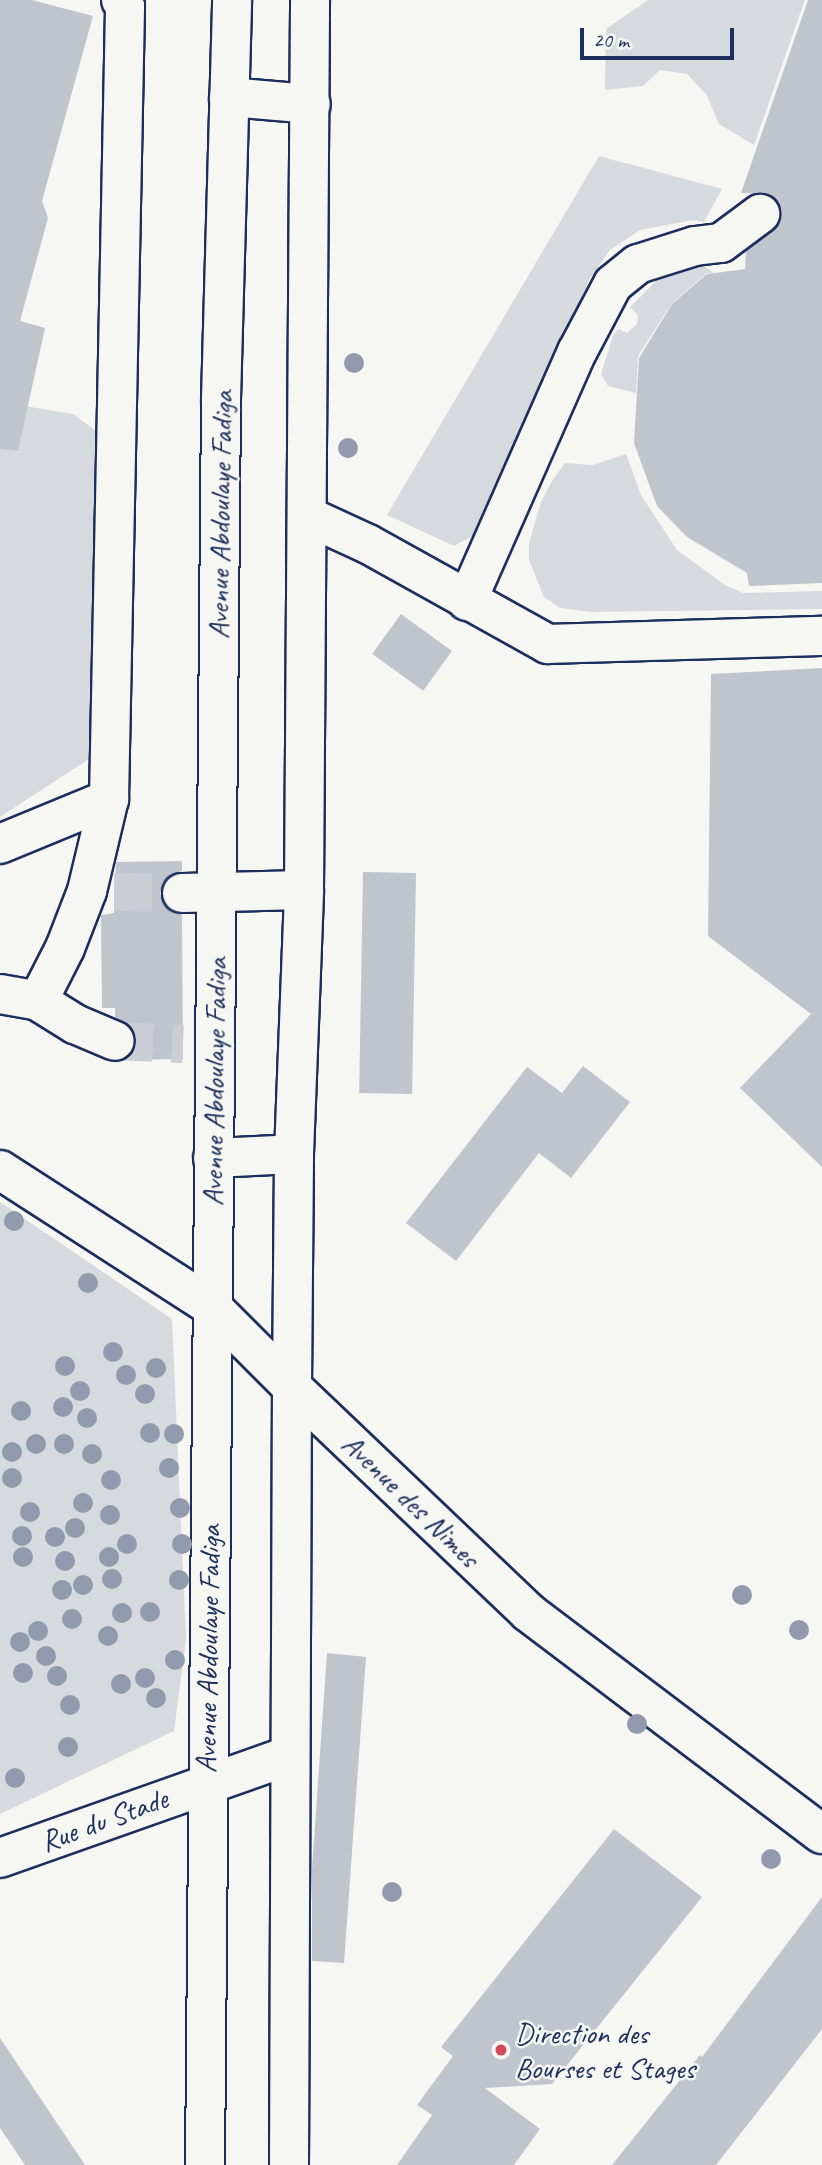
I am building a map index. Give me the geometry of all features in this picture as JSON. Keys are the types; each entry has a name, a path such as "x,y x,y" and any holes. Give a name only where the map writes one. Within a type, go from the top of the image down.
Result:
{"street":[{"path":"38,1001 65,948 101,891 109,799 125,6 121,0"},
{"name":"Avenue Abdoulaye Fadiga","path":"205,2165 213,1158 198,1044 199,894 220,398 232,0"},
{"path":"289,2165 288,1756 295,1154 304,890 310,0"},
{"path":"229,97 311,104"},
{"path":"467,601 577,352 613,284 638,264 695,246 721,243 760,214"},
{"path":"307,516 368,544 548,644 822,636"},
{"path":"0,844 109,799"},
{"path":"199,894 304,890"},
{"path":"0,994 38,1001 75,1024 115,1041"},
{"path":"213,1158 295,1154"},
{"name":"Avenue des Nimes","path":"0,1170 211,1306 528,1612 822,1835"},
{"name":"Rue du Stade","path":"0,1858 288,1756"}],"shaded area":[{"path":"648,0 805,0 754,145 719,124 706,94 687,74 660,70 643,86 605,90 606,29"},
{"path":"599,156 722,189 704,222 693,220 640,230 610,250 589,280 482,531 454,546 387,515"},
{"path":"698,262 714,273 707,273 672,303 638,356 636,393 608,386 601,374 613,336 618,329 627,333 637,324 638,315 630,307 663,274"},
{"path":"0,402 73,414 103,436 89,759 0,817"},
{"path":"626,454 641,495 677,550 725,585 743,593 822,591 822,609 591,612 560,608 544,597 529,560 529,543 541,502 552,481 565,463 593,465"},
{"path":"0,1202 172,1319 186,1640 174,1731 0,1814"}],"building":[{"path":"0,0 32,0 93,16 42,201 48,218 20,321 45,328 18,451 0,449"},
{"path":"808,0 822,0 822,583 749,586 747,573 687,537 657,506 634,443 639,358 672,304 707,274 745,269 746,251 780,223 782,212 777,200 768,194 741,193"},
{"path":"401,614 452,651 423,691 372,654"},
{"path":"822,668 822,1167 740,1088 811,1014 708,936 711,674"},
{"path":"182,861 182,871 170,875 163,882 160,893 164,905 172,912 182,915 183,1059 124,1060 135,1049 137,1039 133,1028 115,1017 115,1008 102,1008 101,915 114,913 116,862"},
{"path":"363,872 416,873 412,1094 359,1093"},
{"path":"583,1066 630,1102 571,1178 539,1153 456,1261 406,1223 527,1067 562,1093"},
{"path":"327,1653 366,1657 344,1963 312,1961 312,1869"},
{"path":"614,1829 702,1897 552,2084 485,2088 540,2129 514,2165 397,2165 432,2115 417,2105 453,2056 441,2047"},
{"path":"822,1897 822,2029 716,2165 612,2165 700,2055 702,2057"},
{"path":"0,2038 85,2165 25,2165 0,2128"}],"tunnel":[{"path":"114,892 182,893"},
{"path":"115,1041 183,1044"}],"place":[{"name":"Direction des Bourses et Stages","path":"501,2050"}]}
